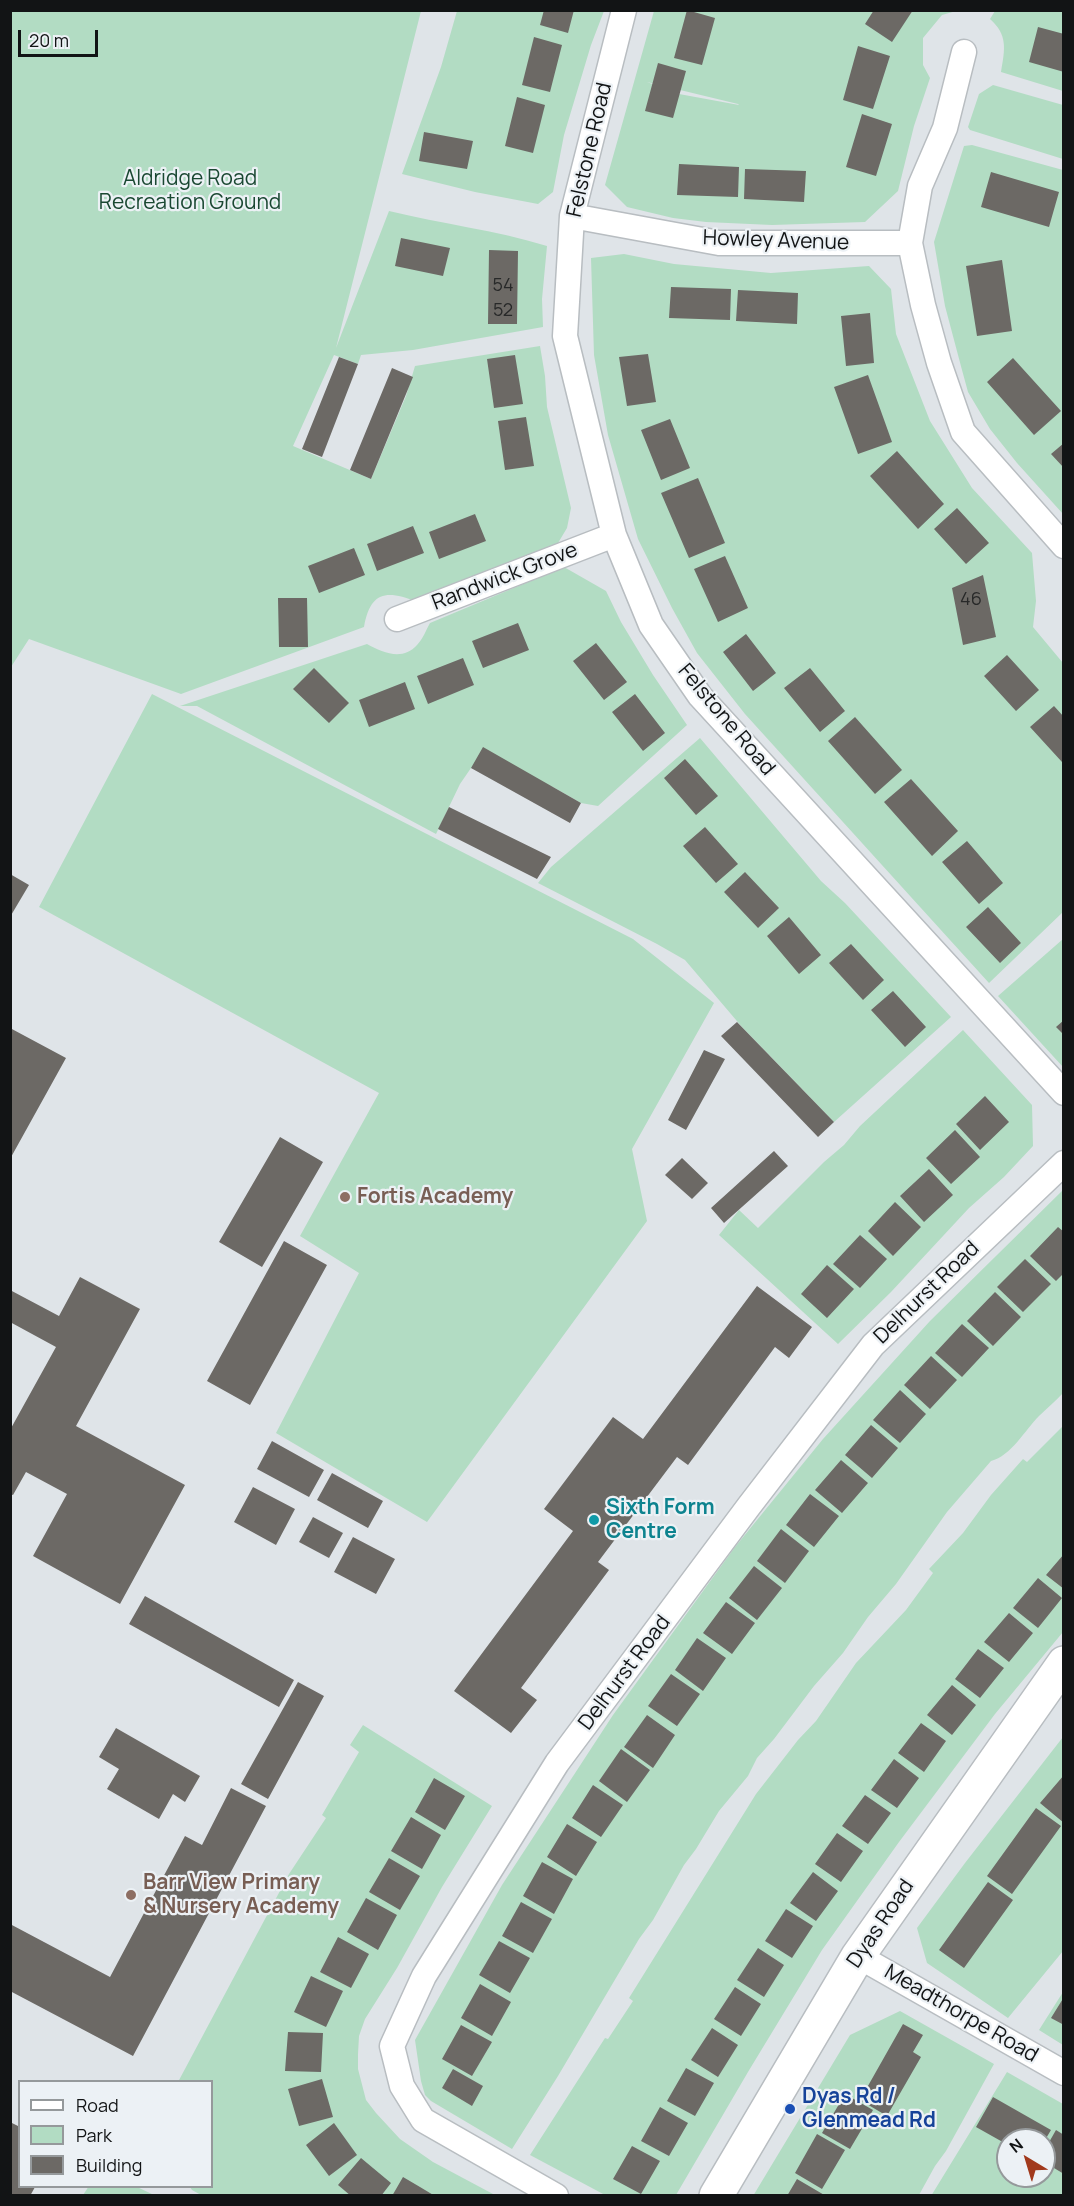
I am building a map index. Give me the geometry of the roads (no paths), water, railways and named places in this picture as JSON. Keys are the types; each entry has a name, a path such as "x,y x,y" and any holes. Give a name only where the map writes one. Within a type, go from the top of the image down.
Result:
{"street":[{"name":"Felstone Road","path":"624,10 572,216 565,336 614,535 651,625 700,696 1064,1093"},
{"path":"964,52 945,128 920,186 910,243 923,306 939,363 963,432 1064,546"},
{"name":"Howley Avenue","path":"572,216 719,243 910,243"},
{"name":"Randwick Grove","path":"397,619 614,535"},
{"name":"Delhurst Road","path":"555,2196 423,2120 402,2086 392,2046 424,1976 557,1763 749,1506 873,1345 1064,1163"},
{"name":"Dyas Road","path":"716,2196 858,1956 1064,1663"},
{"name":"Meadthorpe Road","path":"858,1956 1064,2073"}],"place":[{"name":"Fortis Academy","path":"345,1197"},
{"name":"Sixth Form Centre","path":"594,1520"},
{"name":"Barr View Primary & Nursery Academy","path":"131,1895"},
{"name":"Dyas Rd / Glenmead Rd","path":"790,2109"}],"park label":[{"name":"Aldridge Road Recreation Ground","path":"190,191"}]}
